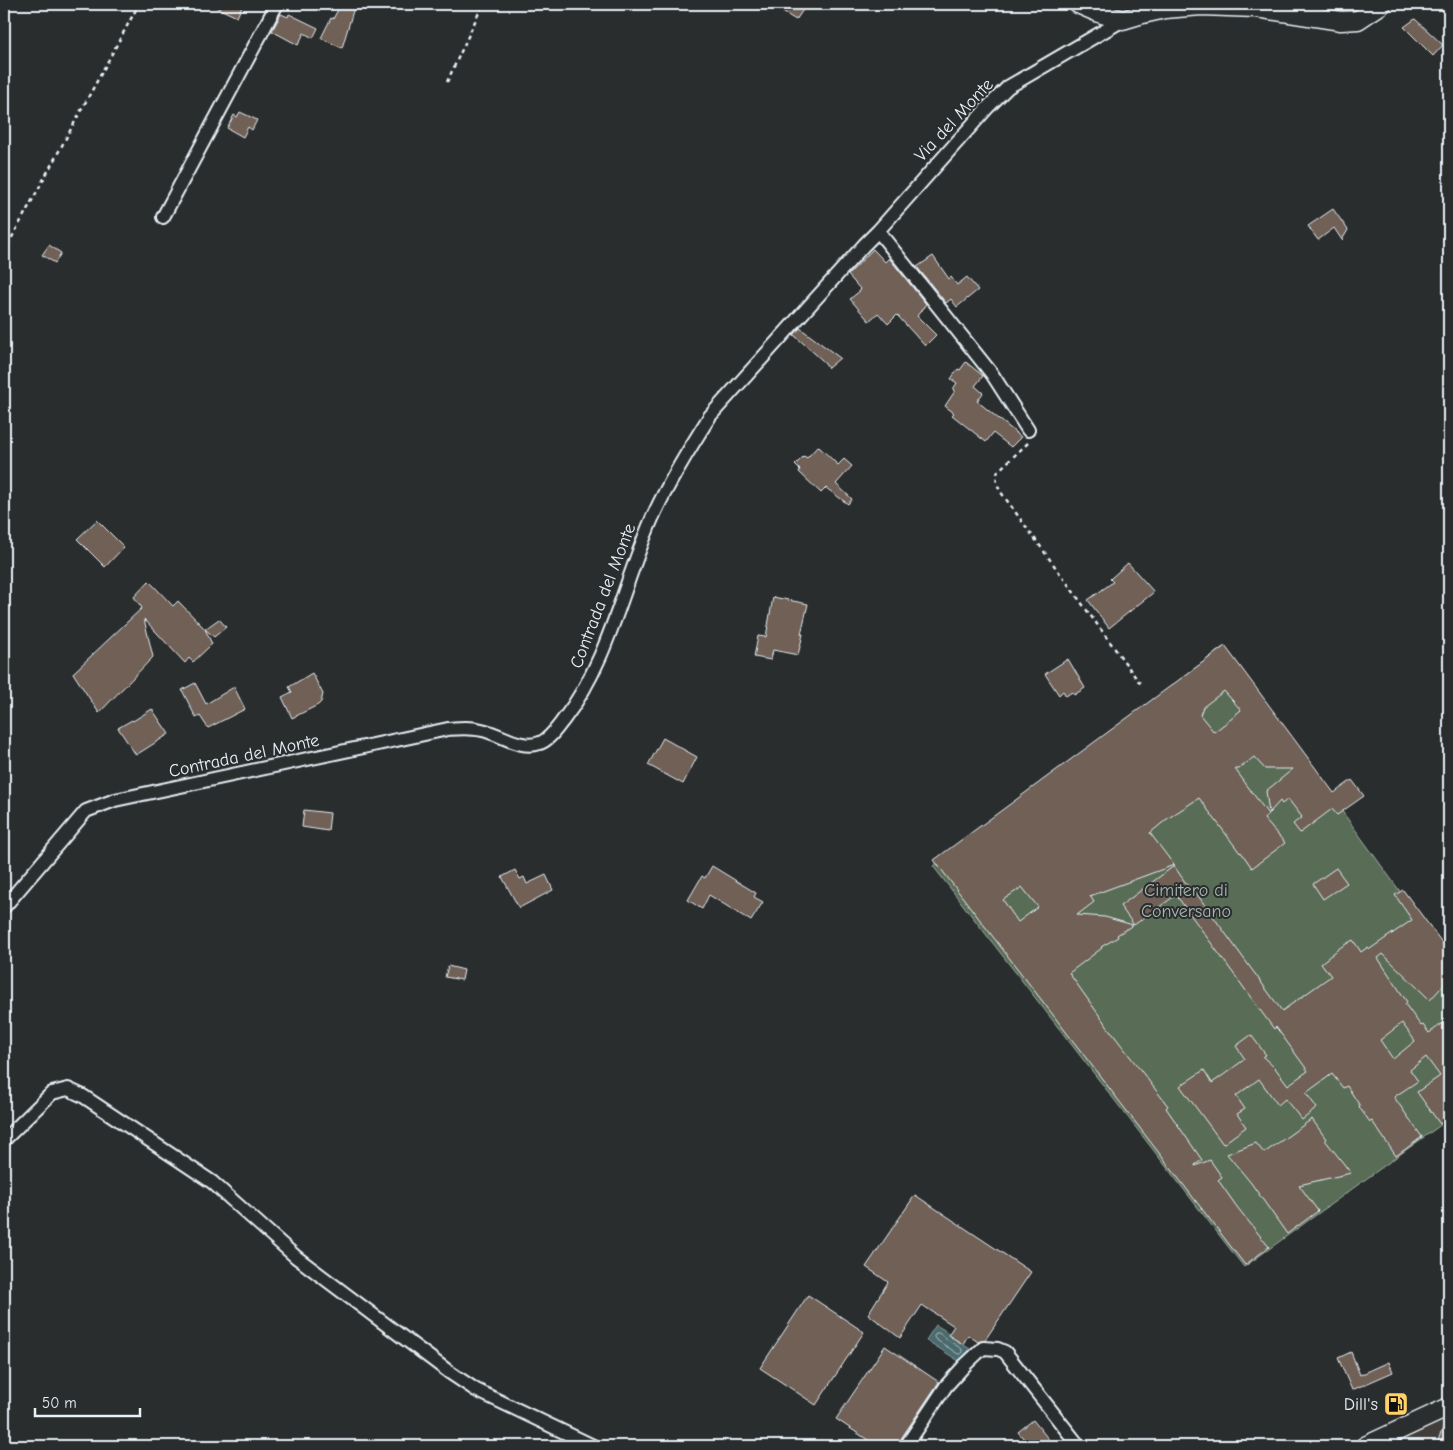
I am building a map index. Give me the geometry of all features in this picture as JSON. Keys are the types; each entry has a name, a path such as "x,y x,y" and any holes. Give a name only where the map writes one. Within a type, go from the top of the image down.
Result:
{"street":[{"path":"163,217 277,4"},
{"path":"1078,4 1098,13 1123,20 1165,9 1201,6 1256,8 1341,22 1358,20 1382,4"},
{"name":"Via del Monte","path":"878,231 1008,87 1123,20"},
{"path":"878,231 992,374 1028,430"},
{"name":"Contrada del Monte","path":"4,906 86,812 115,800 448,729 466,727 483,730 513,741 531,745 542,742 554,732 584,691 619,610 642,543 656,510 700,431 710,416 738,384 878,231"},
{"path":"4,1140 52,1093 68,1089 83,1096 212,1182 296,1256 449,1372 476,1390 593,1446"},
{"path":"906,1446 946,1386 983,1348 990,1348 1005,1352 1079,1446"},
{"path":"1365,1446 1449,1407"}],"path":[{"path":"4,252 139,4"},
{"path":"447,82 483,4"},
{"path":"1028,430 1031,436 1026,447 1007,463 996,476 1000,491 1142,686"}],"shaded area":[{"path":"1449,1416 1449,1446 1385,1446"}],"green space":[{"name":"Cimitero di Conversano","path":"1223,647 1449,959 1449,1119 1244,1267 933,866"}],"water":[{"path":"936,1325 970,1349 962,1363 926,1340"}],"building":[{"path":"209,4 243,4 237,17"},
{"path":"341,4 355,4 342,48 321,38 331,18 333,19"},
{"path":"769,4 807,4 796,20"},
{"path":"281,14 288,17 289,14 318,28 313,38 304,33 298,45 272,31"},
{"path":"1415,19 1443,45 1433,56 1404,27"},
{"path":"240,112 257,120 252,130 248,127 243,137 227,128 234,115 237,117"},
{"path":"1333,209 1348,230 1342,240 1334,228 1318,240 1308,226"},
{"path":"49,245 61,253 55,263 42,255"},
{"path":"873,249 885,262 889,258 926,304 917,316 936,335 925,346 897,315 888,324 878,313 869,321 850,299 861,290 848,275"},
{"path":"933,256 949,279 951,277 957,285 967,277 978,290 957,307 951,299 946,303 917,267"},
{"path":"800,328 840,358 828,368 822,360 794,335"},
{"path":"966,362 983,376 975,386 983,393 977,401 1021,437 1011,447 993,433 986,442 952,415 954,413 945,406 955,391 953,389 957,383 951,379"},
{"path":"818,446 838,465 844,459 852,466 836,484 852,499 848,504 826,488 821,493 799,472 800,470 795,465 804,456 807,458"},
{"path":"97,520 124,547 105,567 77,539"},
{"path":"1128,563 1154,592 1109,628 1088,600 1113,582 1110,579"},
{"path":"149,581 173,606 178,601 205,629 212,644 193,662 189,658 185,663 144,619 153,657 99,713 73,673 142,608 134,597"},
{"path":"773,597 808,604 798,655 773,650 771,660 754,657 758,636 766,637"},
{"path":"219,619 226,627 214,637 205,629"},
{"path":"1225,646 1334,793 1352,780 1364,796 1337,815 1332,809 1300,833 1293,824 1302,817 1288,799 1282,804 1280,801 1269,813 1266,791 1293,769 1265,769 1254,757 1239,769 1235,769 1268,814 1264,819 1285,843 1252,868 1199,798 1167,819 1150,833 1174,865 1090,896 1094,902 1077,915 1105,917 1133,925 1101,947 1069,973 1168,1106 1166,1108 1202,1160 1195,1166 1210,1160 1222,1177 1218,1180 1269,1247 1245,1265 934,860","holes":["1224,691 1241,710 1214,732 1200,715 1203,707","1022,887 1038,907 1018,922 1003,900"]},
{"path":"1068,659 1085,688 1074,695 1072,692 1066,696 1063,691 1059,695 1045,674"},
{"path":"312,673 323,694 321,702 292,718 282,697 292,692 289,687"},
{"path":"195,683 206,704 234,687 245,709 208,728 200,716 196,718 182,690"},
{"path":"152,709 169,734 136,755 118,728"},
{"path":"663,738 697,757 683,784 648,765"},
{"path":"304,810 330,813 328,831 302,827"},
{"path":"712,866 756,893 754,897 763,902 751,921 709,895 702,909 688,900 702,876 705,878"},
{"path":"1174,866 1194,895 1196,893 1282,1011 1331,976 1321,963 1341,947 1353,940 1361,952 1368,947 1370,949 1412,920 1395,895 1403,890 1449,952 1449,979 1430,1000 1383,954 1378,958 1407,1002 1405,1004 1421,1026 1423,1025 1429,1033 1449,1019 1449,1118 1440,1124 1417,1092 1440,1076 1426,1057 1410,1070 1418,1081 1394,1097 1422,1137 1396,1156 1372,1121 1370,1122 1359,1107 1347,1086 1343,1088 1332,1074 1306,1093 1317,1108 1302,1120 1285,1099 1278,1105 1259,1079 1236,1096 1245,1109 1237,1114 1246,1127 1223,1144 1180,1086 1204,1070 1212,1083 1222,1076 1245,1059 1236,1046 1251,1035 1266,1055 1263,1057 1275,1068 1288,1085 1308,1071 1276,1027 1274,1029 1176,895 1134,925 1120,906","holes":["1402,1023 1415,1041 1393,1059 1380,1040"]},
{"path":"1336,868 1347,883 1323,899 1313,884"},
{"path":"515,870 520,879 524,877 527,884 546,875 553,890 519,908 502,877"},
{"path":"448,966 464,970 462,980 445,977"},
{"path":"1312,1119 1325,1140 1351,1173 1299,1185 1318,1211 1287,1234 1251,1183 1227,1154 1256,1143 1264,1153"},
{"path":"915,1195 1031,1272 985,1340 978,1342 968,1335 963,1344 948,1335 954,1326 922,1305 900,1338 868,1314 888,1282 866,1267"},
{"path":"808,1295 864,1332 816,1405 760,1368"},
{"path":"885,1346 939,1382 896,1446 877,1446 836,1419"},
{"path":"1351,1352 1360,1375 1389,1362 1393,1372 1352,1390 1338,1358"},
{"path":"1400,1393 1406,1408 1393,1413 1387,1399"},
{"path":"1449,1419 1449,1446 1436,1446 1446,1420"},
{"path":"1033,1420 1054,1446 1030,1446 1018,1432"}],"place":[{"name":"Dill's","path":"1396,1404"}]}
